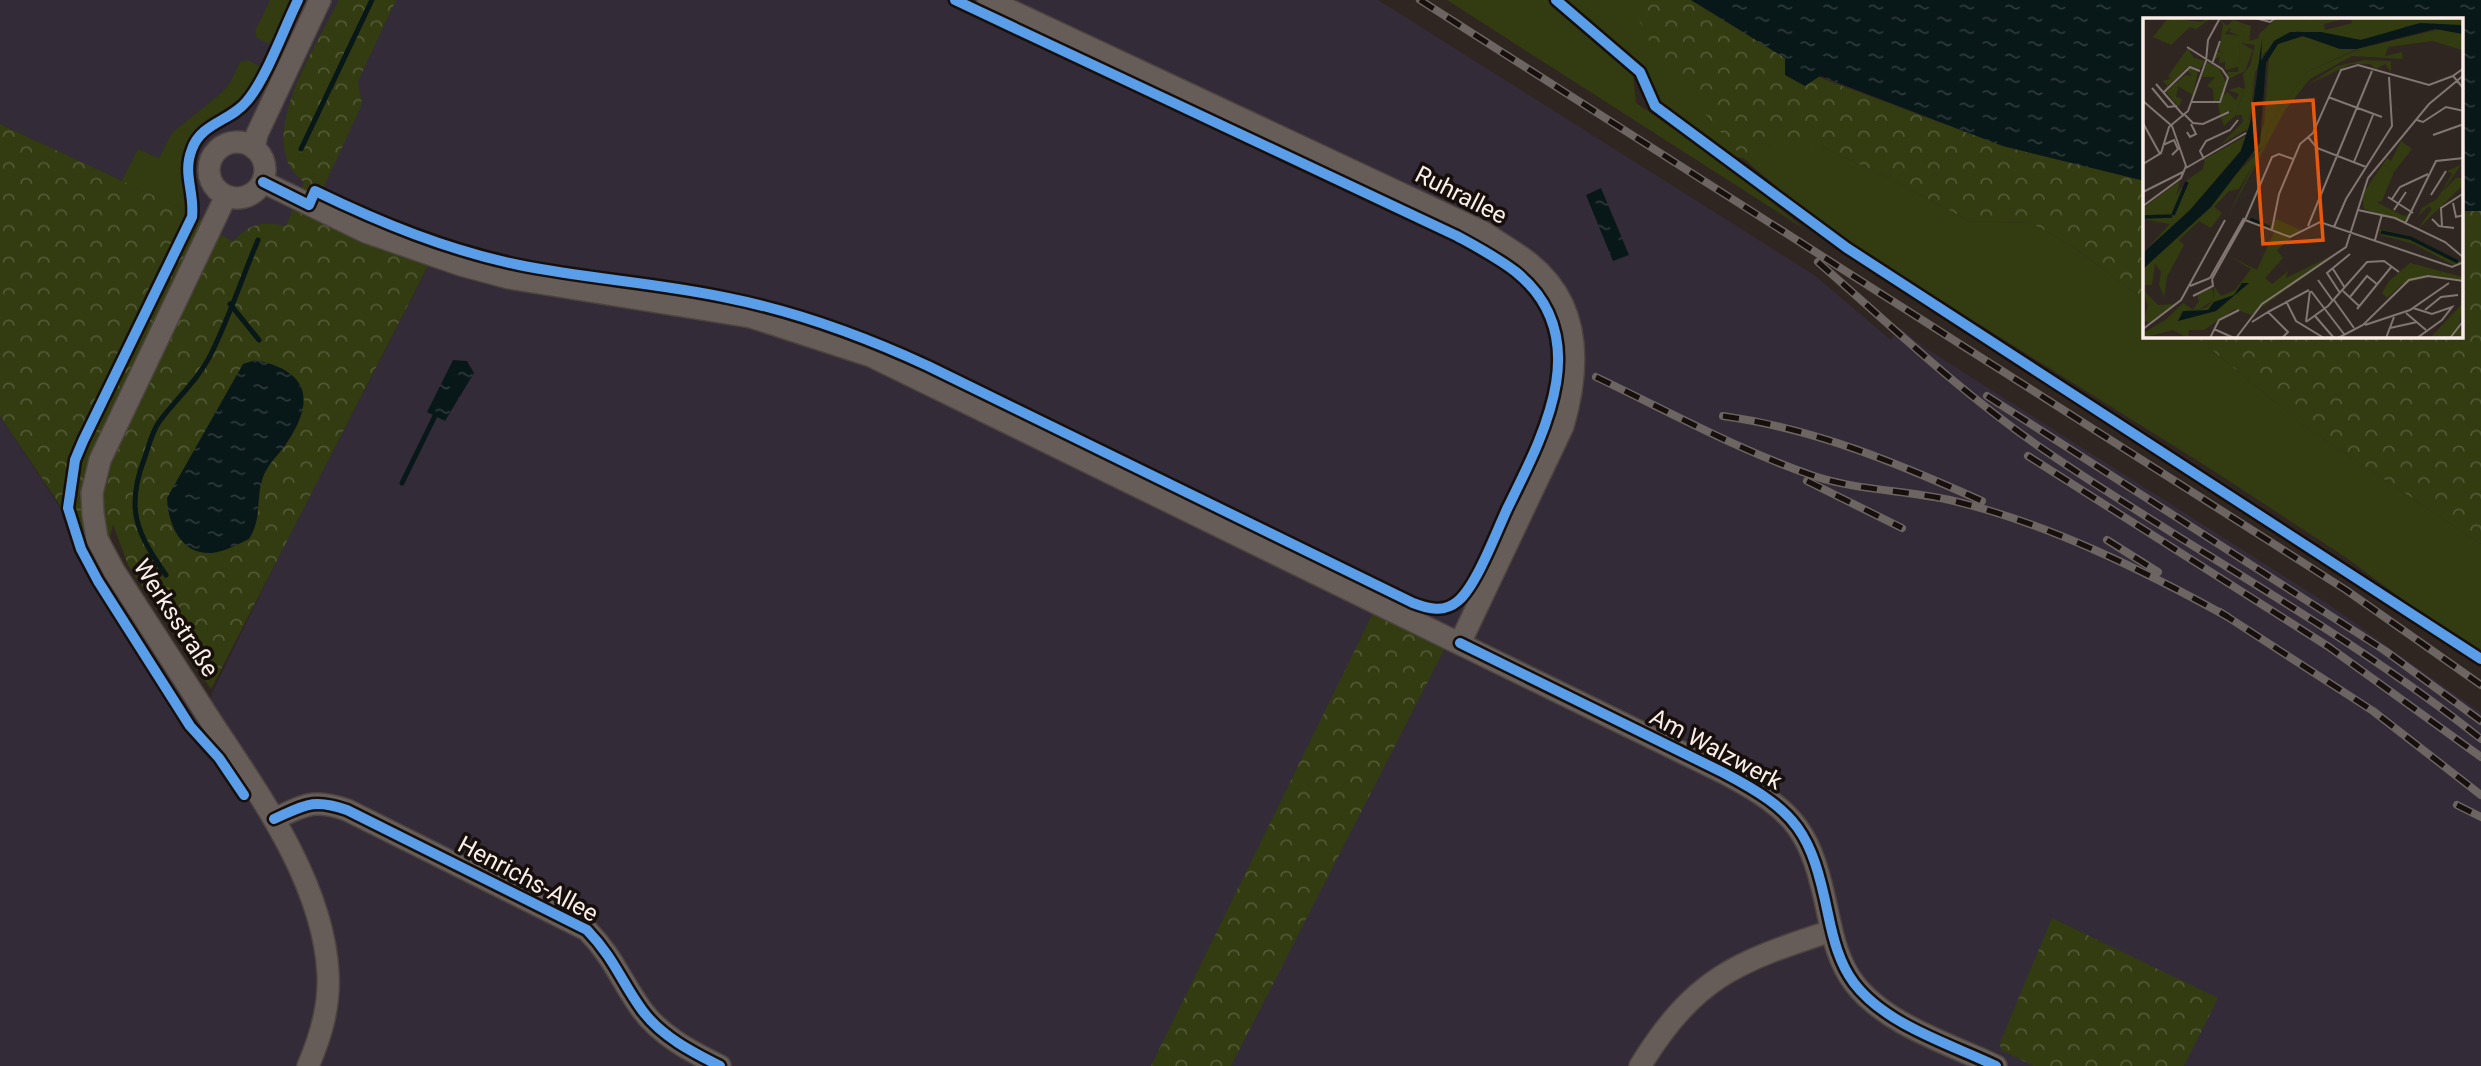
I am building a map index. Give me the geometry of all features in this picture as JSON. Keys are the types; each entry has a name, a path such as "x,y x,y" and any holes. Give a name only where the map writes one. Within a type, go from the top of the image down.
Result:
{"street":[{"path":"254,148 257,134 320,0"},
{"name":"Ruhrallee","path":"988,0 1483,232 1530,262 1543,276 1566,315 1574,340 1574,388 1563,426 1460,643"},
{"path":"236,142 254,148 264,163 262,182 247,197 226,196 212,183 209,165 219,149 236,142"},
{"name":"Am Walzwerk","path":"262,182 366,232 461,265 521,280 751,317 871,356 1762,793 1790,815 1809,842 1831,931 1843,965 1856,985 1898,1019 1996,1066"},
{"name":"Werksstraße","path":"226,196 106,443 92,493 93,514 97,539 114,571 274,819 302,878 326,955 328,974 323,1027 308,1066"},
{"name":"Henrichs-Allee","path":"274,819 310,803 336,806 587,930 609,953 642,1010 662,1031 720,1066"},
{"path":"1640,1066 1679,1011 1715,978 1756,956 1831,931"}],"shaded area":[{"path":"0,0 1378,0 1814,275 1891,340 1900,328 1922,346 2331,606 2481,713 2481,1066 0,1066 0,416 199,720 282,550 428,267 311,217 233,242 187,211 0,124"}],"green space":[{"path":"270,0 293,0 271,45 257,38 255,31"},
{"path":"339,0 396,0 358,81 362,104 310,217 428,266 211,689 128,565 113,524 103,569 0,416 0,124 187,211 233,242 256,225 286,226 304,182 289,165 284,143 286,119 304,67"},
{"path":"1447,0 1547,0 1633,74 1636,103 1739,174 1804,229"},
{"path":"1566,0 1640,0 1743,157 1770,146 1821,146 1897,182 1969,221 2031,223 2071,245 2143,299 2143,338 2197,338 2303,425 2481,544 2481,657 2345,557 2214,471 1822,226 1743,158 1731,157 1659,102 1644,70"},
{"path":"1629,0 1691,0 1821,78 2003,146 2143,181 2143,299 2071,245 2031,223 1969,221 1897,182 1821,146 1770,146 1743,158 1659,60"},
{"path":"247,60 260,66 246,95 231,110 198,132 187,147 182,165 187,211 122,181 138,149 159,158 172,133 219,95 230,83 240,62"},
{"path":"2464,211 2481,211 2481,544 2303,425 2197,338 2464,338"},
{"path":"1373,613 1445,648 1231,1066 1151,1066"},
{"path":"2052,918 2218,998 2184,1066 2034,1066 2001,1050 2000,1043"}],"water":[{"path":"1691,0 2481,0 2481,211 2464,211 2464,18 2143,18 2143,181 2003,146 1820,76 1805,86 1785,75 1785,58"},
{"path":"1601,188 1629,255 1613,261 1586,195"},
{"path":"256,360 286,371 296,379 302,388 304,399 302,412 288,441 263,477 256,523 249,539 221,551 201,552 192,549 178,536 170,517 167,498 243,364"},
{"path":"453,360 467,361 474,373 445,421 427,412"}],"waterway":[{"path":"301,149 372,0"},
{"path":"166,575 147,546 137,519 135,505 139,475 157,426 211,354 258,240"},
{"path":"230,304 259,340"},
{"path":"402,483 435,416"}],"railway":[{"path":"1420,0 2346,590 2481,685"},
{"path":"1818,262 1951,378 2034,443 2373,660 2481,739"},
{"path":"1596,377 1731,442 1814,476 1848,485 1954,501 2060,535 2163,582 2228,617"},
{"path":"1987,396 2384,650 2481,721"},
{"path":"1723,416 1791,429 1856,449 1982,501"},
{"path":"2028,456 2329,647 2481,757"},
{"path":"1807,481 1902,528"},
{"path":"2107,540 2158,572"},
{"path":"2220,612 2373,711 2481,795"},
{"path":"2457,805 2481,817"}],"cycle path":[{"path":"244,795 219,758 190,726 98,581 81,549 68,508 75,460 83,441 192,217 188,167 196,140 247,101 268,67 298,0"},
{"path":"263,182 309,205 315,191 415,234 492,259 545,270 728,298 780,310 830,326 928,366 1413,603 1436,609 1458,601 1472,583 1486,557 1536,449 1556,386 1558,356 1554,326 1540,298 1516,272 1457,236 955,0"},
{"path":"1556,0 1640,72 1655,106 1847,248 2481,659"},
{"path":"1460,643 1724,773 1769,800 1785,813 1807,844 1822,886 1837,950 1854,983 1867,998 1901,1022 1996,1066"},
{"path":"274,819 317,804 347,810 587,930 611,960 642,1010 658,1028 720,1066"}]}
